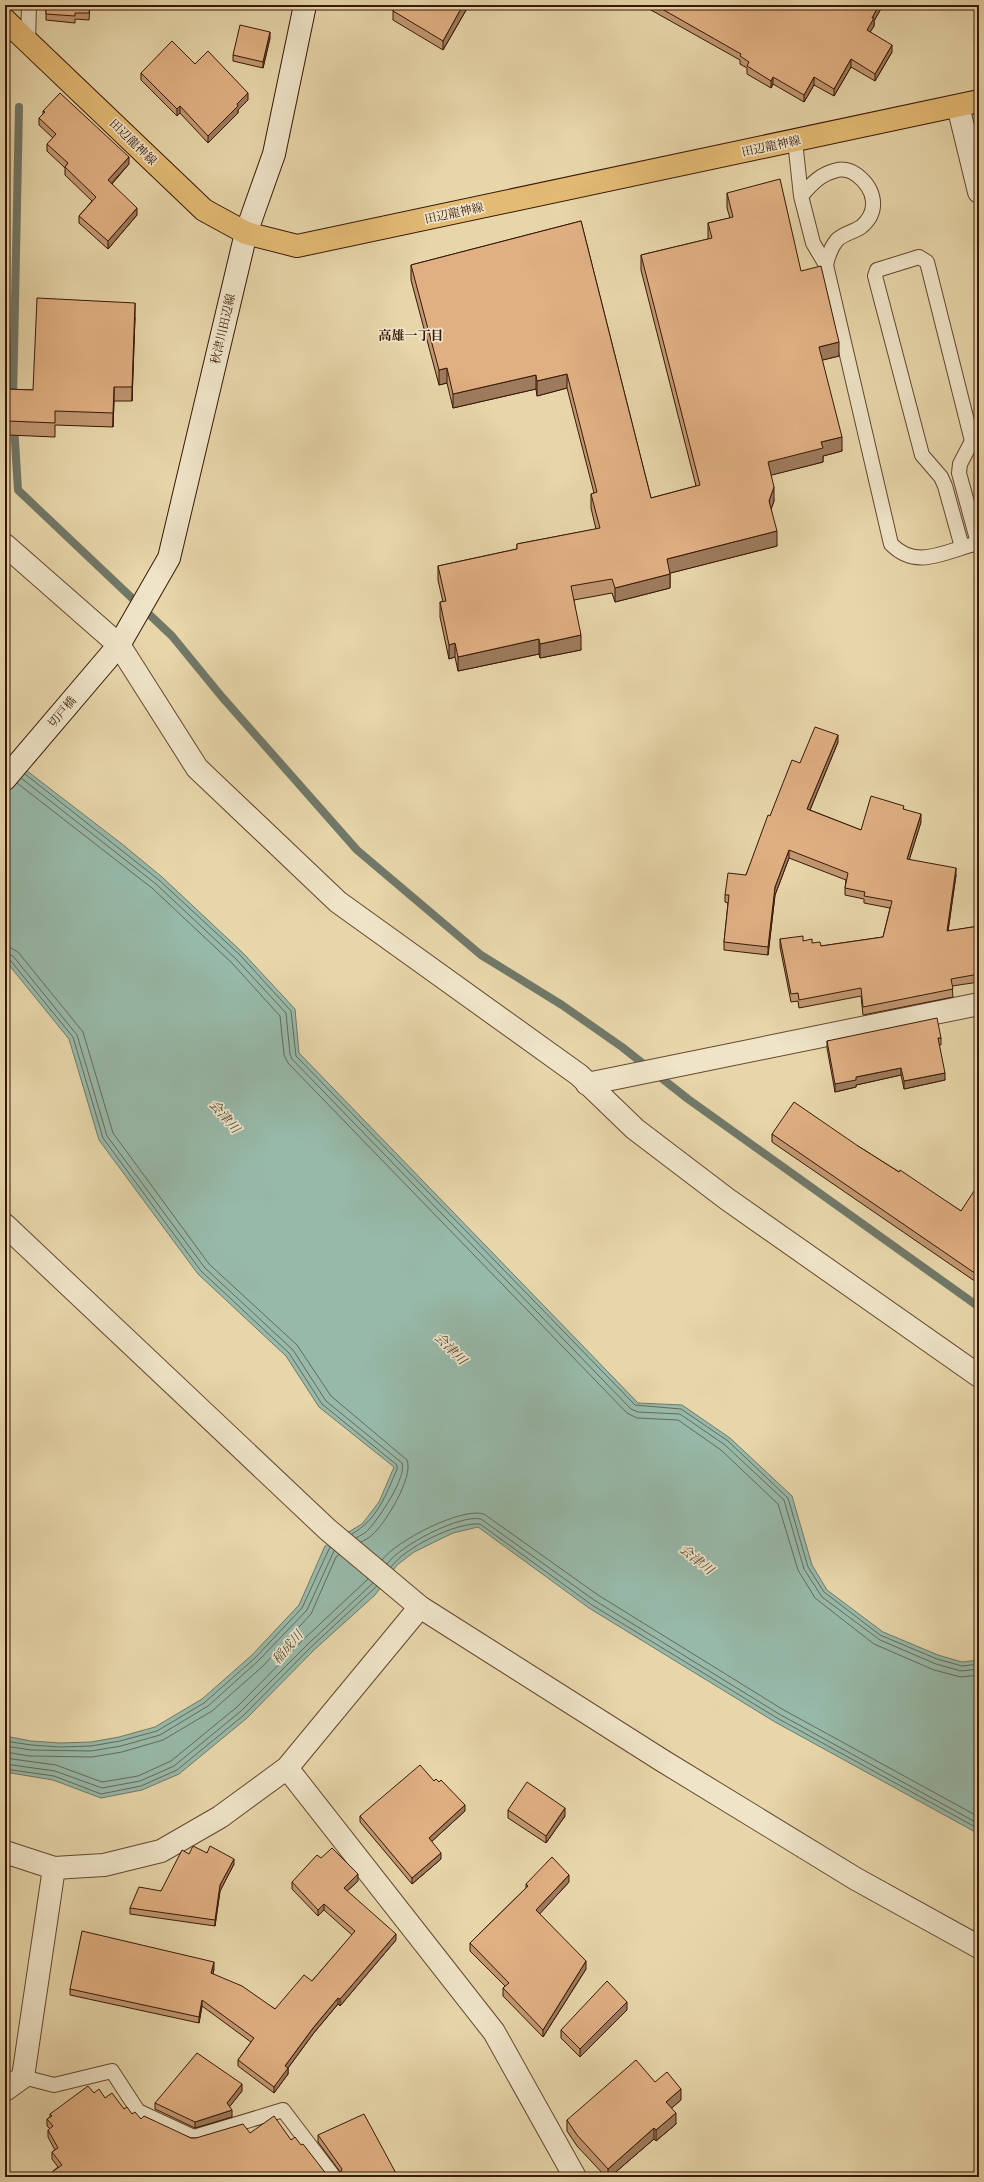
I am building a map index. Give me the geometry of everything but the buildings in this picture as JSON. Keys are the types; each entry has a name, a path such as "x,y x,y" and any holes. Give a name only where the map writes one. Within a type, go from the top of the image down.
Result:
{"main road":[{"name":"田辺龍神線","path":"5,20 204,210 246,233 297,246 979,101"}],"street":[{"name":"秋津川田辺線","path":"119,645 169,558 246,233 274,154 305,5"},
{"path":"958,106 979,192"},
{"path":"5,545 119,645 197,768 338,902 579,1075 635,1129 728,1199 979,1376"},
{"name":"切戸橋","path":"5,779 119,645"},
{"path":"587,1084 979,1004"},
{"path":"5,1225 327,1529 420,1607 663,1762 856,1879 979,1947"},
{"path":"5,1852 54,1868 104,1865 161,1851 220,1817 287,1768 420,1607"},
{"path":"287,1768 494,2032 575,2177"},
{"path":"5,2090 23,2077 54,1868"}],"lane":[{"path":"28,41 29,5"},
{"path":"795,141 801,196 813,243 826,265 891,544 898,551 920,559 979,543 959,473 960,464 972,441 927,262 919,257 877,270 875,276 922,455 941,477 946,486 962,547"},
{"path":"801,196 818,177 840,169 856,174 870,188 874,202 871,215 861,226 838,239 829,253 826,265"},
{"path":"23,2077 54,2085 112,2071 138,2111 194,2137 283,2110 334,2177"}],"water":[{"path":"5,754 122,844 162,877 242,952 295,1009 299,1053 638,1403 682,1405 730,1438 792,1496 812,1565 827,1590 883,1632 938,1655 962,1662 979,1660 979,1834 775,1722 589,1608 478,1527 453,1533 414,1552 397,1565 375,1595 314,1650 247,1718 179,1774 142,1790 101,1798 53,1780 5,1772 5,1736 31,1741 60,1743 91,1742 119,1737 155,1727 202,1699 252,1655 299,1605 325,1546 362,1524 379,1502 394,1467 319,1407 286,1356 198,1274 99,1140 69,1039 5,960"}],"waterway":[{"path":"13,400 19,107"},
{"path":"14,425 18,490 172,636 222,697 357,850 481,955 562,1005 622,1047 688,1099 979,1307"}],"district":[{"name":"高雄一丁目","path":"411,335"}],"water label":[{"name":"会津川","path":"225,1116"},
{"name":"会津川","path":"451,1348"},
{"name":"会津川","path":"697,1559"},
{"name":"稲成川","path":"287,1647"}]}
